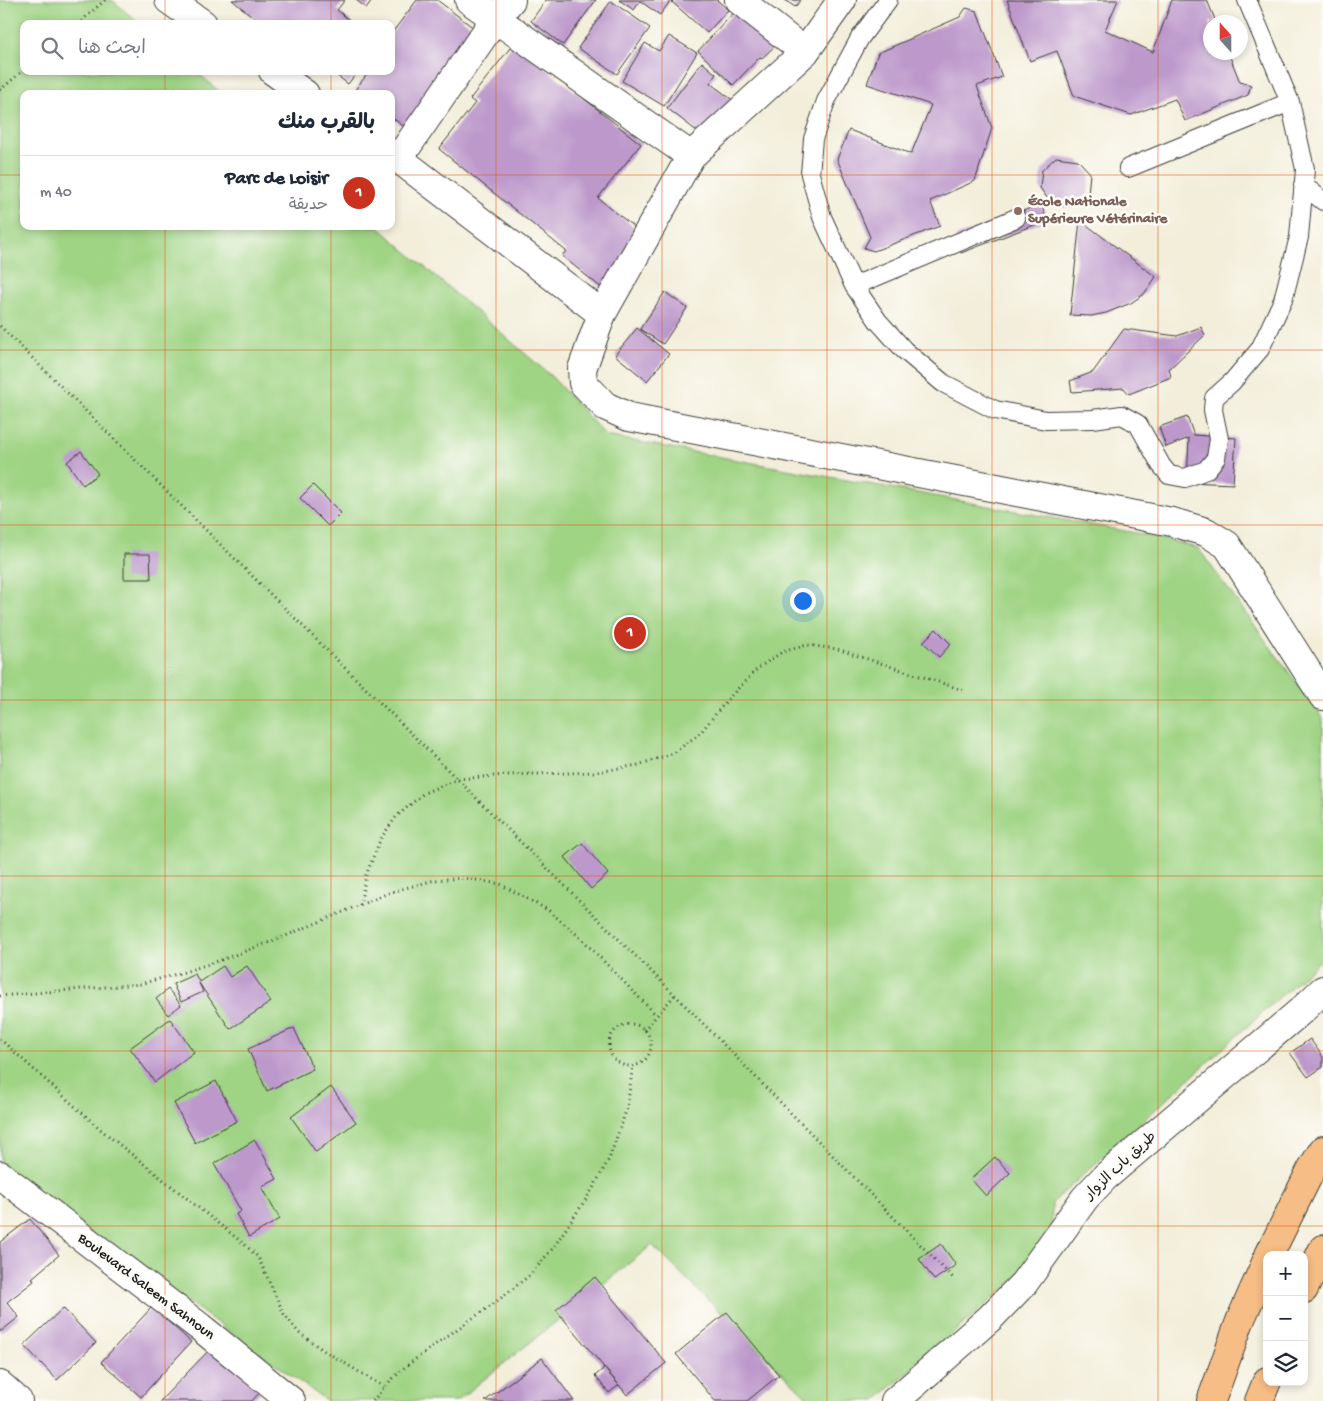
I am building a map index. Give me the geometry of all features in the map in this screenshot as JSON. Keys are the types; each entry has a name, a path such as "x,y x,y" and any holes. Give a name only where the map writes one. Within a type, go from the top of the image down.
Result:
{"main road":[{"path":"1271,1251 1311,1170 1323,1150"},
{"path":"1308,1281 1323,1249"},
{"path":"1212,1401 1240,1321 1263,1269"},
{"path":"1259,1401 1265,1386"}],"street":[{"path":"169,0 197,20"},
{"path":"469,0 503,9 691,156"},
{"path":"739,0 805,52"},
{"path":"842,0 805,52 691,156 602,314 582,369 584,383 606,406 629,417 1172,522 1206,532 1226,545 1323,696"},
{"path":"503,9 395,155 602,314"},
{"path":"279,75 300,90"},
{"name":"طريق باب الزوار","path":"896,1401 990,1318 1024,1283 1085,1198 1105,1176 1302,1010 1323,990"},
{"name":"Boulevard Saleem Sahnoun","path":"0,1175 200,1327 290,1401"},
{"path":"0,1385 18,1401"}],"lane":[{"path":"888,0 860,38 826,101 813,139 810,174 822,216 854,286 878,321 904,350 943,383 995,410 1046,420 1122,415 1138,424 1161,465 1169,475 1185,478 1206,470 1216,458 1219,439 1213,410 1214,398 1232,382 1260,349 1283,300 1299,237 1305,168 1290,102 1247,0"},
{"path":"1128,168 1290,102"},
{"path":"1303,185 1323,201"},
{"path":"854,286 1016,218"}],"path":[{"path":"82,20 105,0"},
{"path":"0,90 20,73"},
{"path":"0,326 675,995 954,1280"},
{"path":"360,905 366,875 381,838 396,817 424,793 458,779 506,775 597,772 638,765 674,753 701,732 728,699 758,668 782,652 807,645 838,649 963,690"},
{"path":"0,996 140,984 224,959 283,937 391,892 435,880 464,878 500,884 548,910 583,940 656,1015"},
{"path":"644,1030 675,995"},
{"path":"624,1024 638,1026 644,1030 649,1036 651,1043 649,1053 645,1059 633,1065 623,1065 617,1062 608,1047 612,1033 624,1024"},
{"path":"0,1038 100,1129 258,1257 284,1314 299,1333 384,1387"},
{"path":"373,1401 384,1387 413,1361 500,1299 531,1274 553,1248 592,1190 609,1159 627,1108 633,1065"}],"green space":[{"path":"0,0 112,0 135,20 20,20 20,75 201,75 217,90 20,90 20,230 382,230 551,376 606,436 1152,536 1198,548 1323,719 1323,958 1052,1203 1051,1248 875,1401 811,1401 652,1245 457,1401 327,1401 0,1168"}],"building":[{"path":"232,0 345,0 337,10 349,20 257,20"},
{"path":"356,0 372,0 366,8"},
{"path":"417,0 437,0 483,35 410,131 395,120 395,90 355,90 366,75 395,75 395,29"},
{"path":"546,0 596,0 563,45 531,21"},
{"path":"619,0 671,0 660,15 640,1 634,10"},
{"path":"674,0 717,0 728,10 707,33 672,2"},
{"path":"785,0 801,0 795,7"},
{"path":"1007,0 1118,0 1105,30 1153,52 1172,0 1207,0 1213,15 1203,15 1203,60 1231,60 1240,82 1251,85 1248,95 1185,121 1175,99 1131,115 1074,96 1057,51 1030,61"},
{"path":"611,1 650,28 617,74 578,48"},
{"path":"739,7 777,44 762,58 760,57 733,85 698,51"},
{"path":"966,8 977,11 1002,77 977,86 992,128 975,181 930,201 940,226 874,251 864,248 870,237 837,159 849,130 911,154 931,105 867,84 878,53 960,17"},
{"path":"669,36 697,53 664,106 622,81 645,43 659,51"},
{"path":"514,43 641,144 598,198 645,236 603,289 562,256 566,251 439,149 475,103 470,99"},
{"path":"702,62 716,74 710,83 735,102 707,139 667,108"},
{"path":"336,75 355,75 348,84"},
{"path":"1056,157 1078,160 1090,173 1088,195 1071,206 1053,206 1040,188 1042,170"},
{"path":"1041,204 1047,220 961,253 955,237"},
{"path":"1080,220 1156,277 1144,294 1131,303 1106,313 1091,316 1070,315"},
{"path":"665,292 687,308 663,344 640,329"},
{"path":"1201,327 1205,335 1169,369 1171,377 1129,394 1124,388 1072,392 1070,381 1093,372 1124,329 1177,336"},
{"path":"637,328 669,354 647,381 615,355"},
{"path":"1187,417 1194,435 1236,438 1233,484 1187,482 1189,438 1166,447 1159,427"},
{"path":"81,451 98,474 83,485 67,462"},
{"path":"313,485 341,513 328,526 300,498"},
{"path":"124,554 150,554 151,579 124,579"},
{"path":"936,629 951,644 939,657 923,642"},
{"path":"582,843 608,874 591,889 565,857"},
{"path":"223,966 230,977 247,966 271,1002 230,1029 199,983 203,992 181,1002 173,984 195,974 199,982"},
{"path":"168,989 181,1005 168,1015 156,999"},
{"path":"170,1019 194,1052 155,1082 130,1048"},
{"path":"294,1028 313,1069 267,1091 248,1049"},
{"path":"1310,1039 1323,1057 1323,1067 1308,1077 1290,1053"},
{"path":"216,1081 237,1121 195,1143 174,1103"},
{"path":"331,1087 356,1122 316,1152 291,1117"},
{"path":"255,1140 277,1179 262,1187 280,1219 249,1237 236,1214 241,1211 214,1164"},
{"path":"995,1157 1010,1173 986,1196 971,1179"},
{"path":"30,1219 59,1255 32,1278 34,1281 7,1302 19,1317 0,1332 0,1242"},
{"path":"941,1244 956,1265 934,1280 919,1259"},
{"path":"595,1277 666,1363 627,1395 619,1385 609,1393 595,1376 604,1368 618,1384 556,1310"},
{"path":"152,1307 191,1342 141,1397 101,1362"},
{"path":"63,1308 96,1343 57,1380 24,1345"},
{"path":"727,1312 779,1375 747,1401 715,1401 676,1354"},
{"path":"213,1346 260,1392 252,1401 160,1401"},
{"path":"542,1358 574,1401 485,1401"}],"place":[{"name":"École Nationale Supérieure Vétérinaire","path":"1018,211"},
{"name":"Parc de Loisir","path":"630,633"}]}
